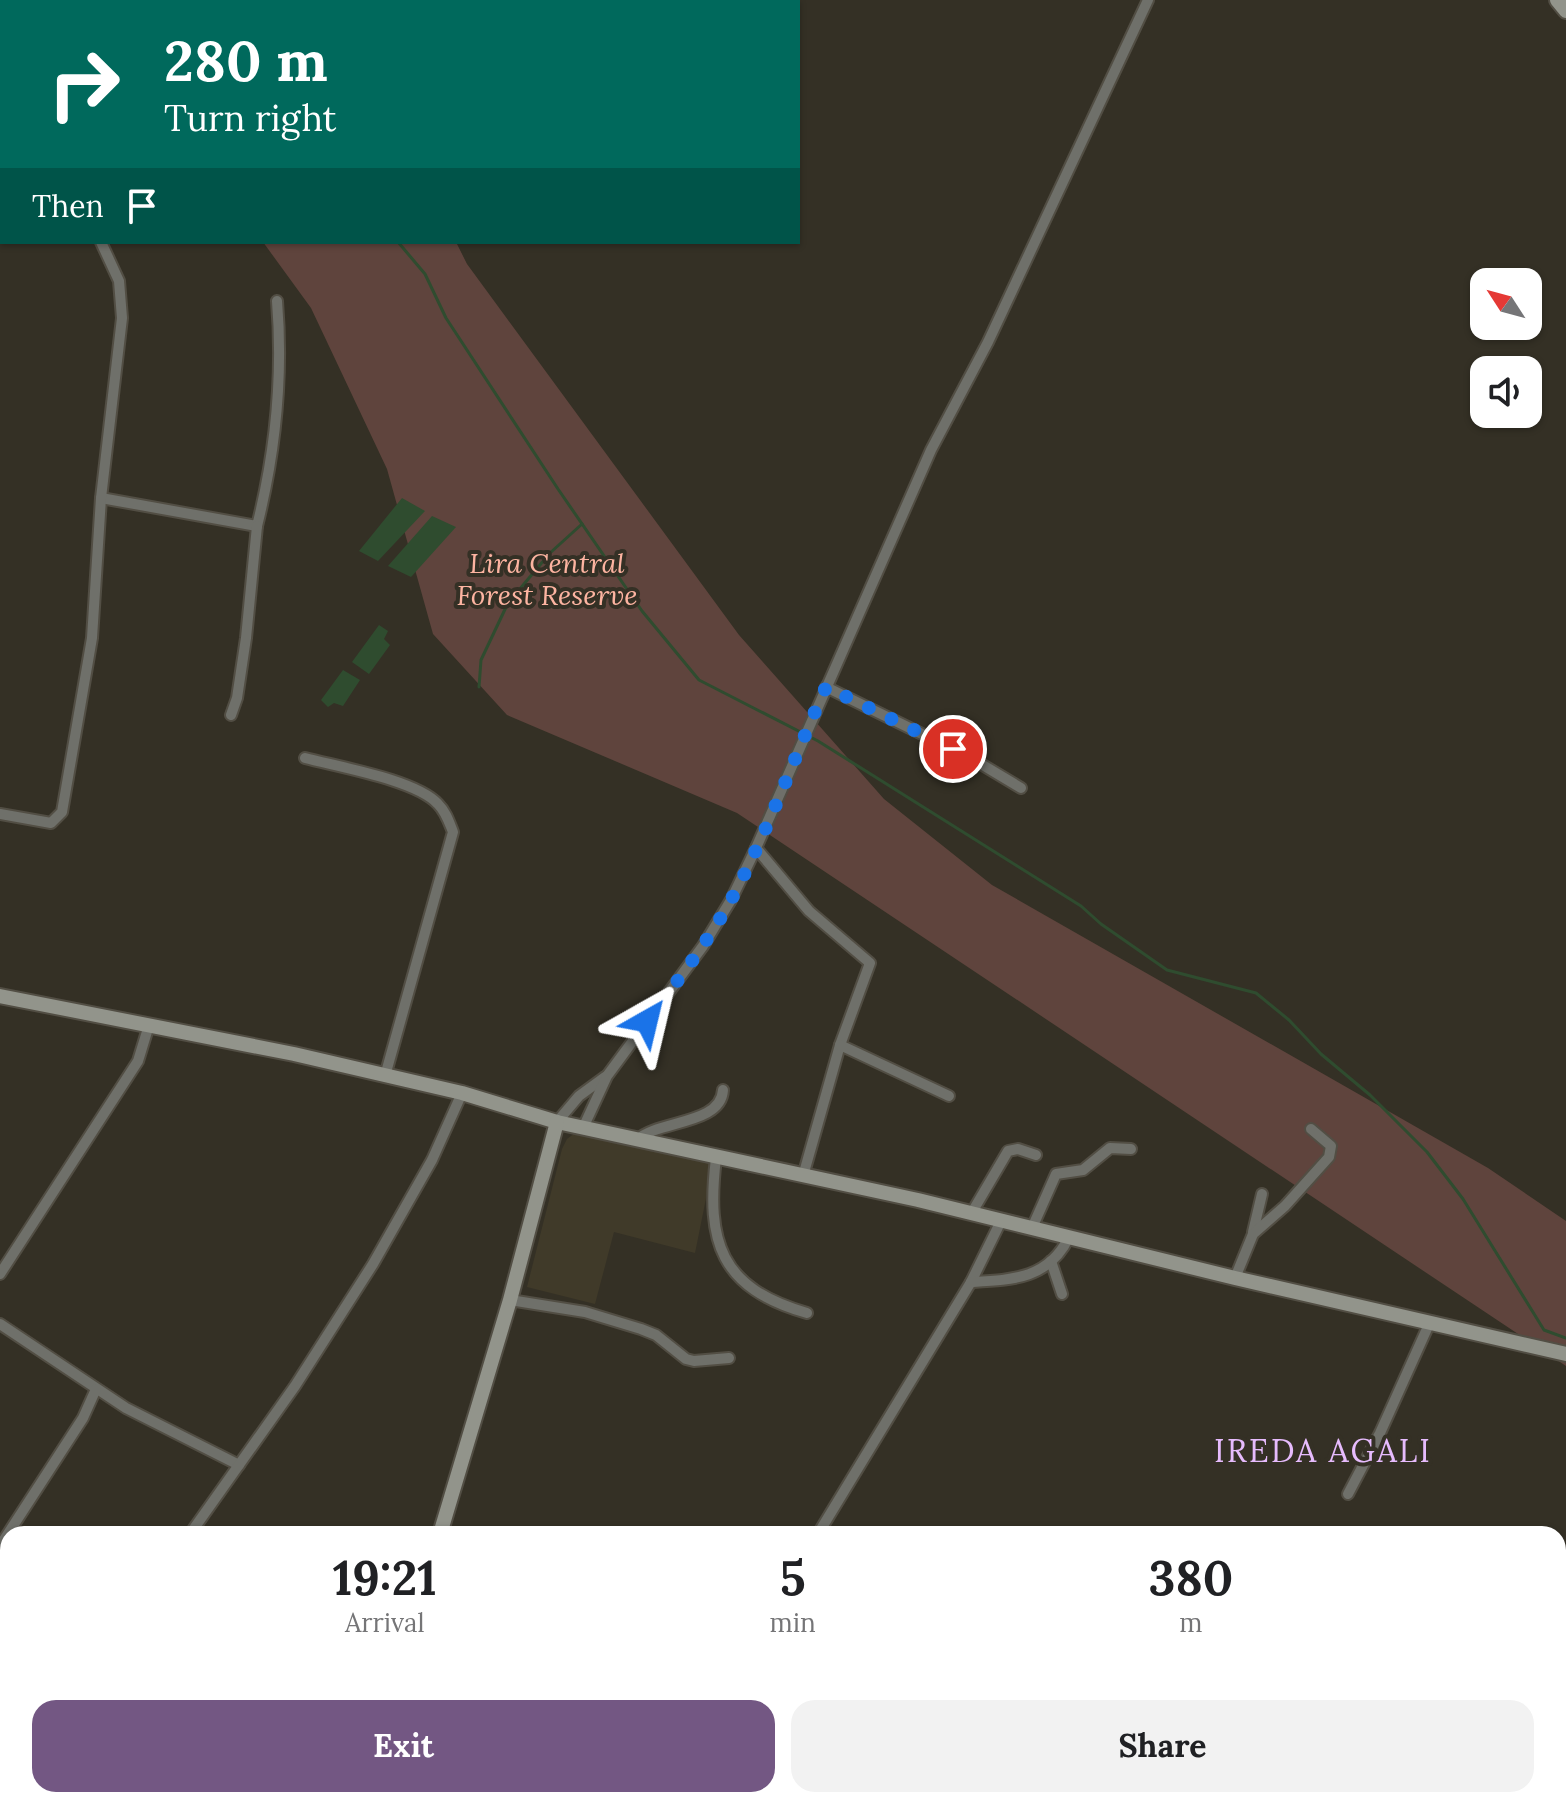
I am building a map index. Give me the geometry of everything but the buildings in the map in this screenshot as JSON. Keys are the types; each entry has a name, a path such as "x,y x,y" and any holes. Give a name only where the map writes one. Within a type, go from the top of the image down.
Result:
{"street":[{"path":"583,1128 607,1076 703,946 731,900 931,450 988,342 1148,0"},
{"path":"1557,0 1566,11"},
{"path":"0,814 51,823 62,812 92,638 101,498 122,318 119,281 102,244"},
{"path":"231,715 236,706 244,653 257,526 280,375 277,301"},
{"path":"101,498 257,526"},
{"path":"826,687 971,758 1021,788"},
{"path":"305,758 395,782 426,794 445,811 453,832 385,1076"},
{"path":"756,848 817,920 870,963 840,1045 803,1176"},
{"path":"0,996 294,1054 462,1093 557,1122 1032,1228 1566,1354"},
{"path":"0,1274 138,1061 149,1025"},
{"path":"840,1045 949,1096"},
{"path":"442,1526 510,1300 557,1122 579,1096 607,1076"},
{"path":"637,1140 651,1130 706,1114 719,1102 723,1090"},
{"path":"196,1526 295,1386 398,1222 432,1160 462,1093"},
{"path":"1253,1234 1285,1206 1329,1157 1331,1146 1311,1129"},
{"path":"1032,1228 1056,1174 1083,1170 1110,1148 1131,1149"},
{"path":"971,1214 1008,1151 1018,1149 1036,1155"},
{"path":"716,1158 714,1218 725,1260 749,1287 783,1306 807,1313"},
{"path":"1235,1278 1253,1234 1262,1194"},
{"path":"823,1526 971,1282 1001,1221"},
{"path":"971,1282 1017,1279 1051,1261 1069,1237"},
{"path":"1051,1261 1062,1294"},
{"path":"510,1300 585,1312 641,1329 656,1335 686,1359 729,1358"},
{"path":"1348,1494 1380,1433 1430,1322"},
{"path":"0,1324 126,1408 239,1465"},
{"path":"13,1526 68,1442 96,1389"}],"shaded area":[{"path":"402,498 425,511 378,561 359,551"},
{"path":"432,516 456,527 411,577 388,566"},
{"path":"379,625 388,631 384,639 390,645 369,674 352,662"},
{"path":"343,670 360,680 343,706 334,703 328,707 321,700"},
{"path":"575,1133 714,1159 695,1253 614,1232 595,1304 527,1287 562,1149 567,1139"}],"green space":[{"name":"Lira Central Forest Reserve","path":"264,244 457,244 467,264 739,635 884,799 992,885 1488,1168 1566,1221 1566,1366 737,813 507,715 433,634 387,469 311,308"}],"waterway":[{"path":"400,244 425,274 446,318 558,489 642,611 699,680 818,741 1081,906 1101,924 1167,970 1256,993 1370,1095 1427,1152 1463,1199 1544,1330 1566,1338"},
{"path":"479,687 481,660 508,603 550,553 582,524"}],"district":[{"name":"IREDA AGALI","path":"1323,1451"}],"route":[{"path":"647,1021 703,946 731,900 826,687 953,749"}]}
